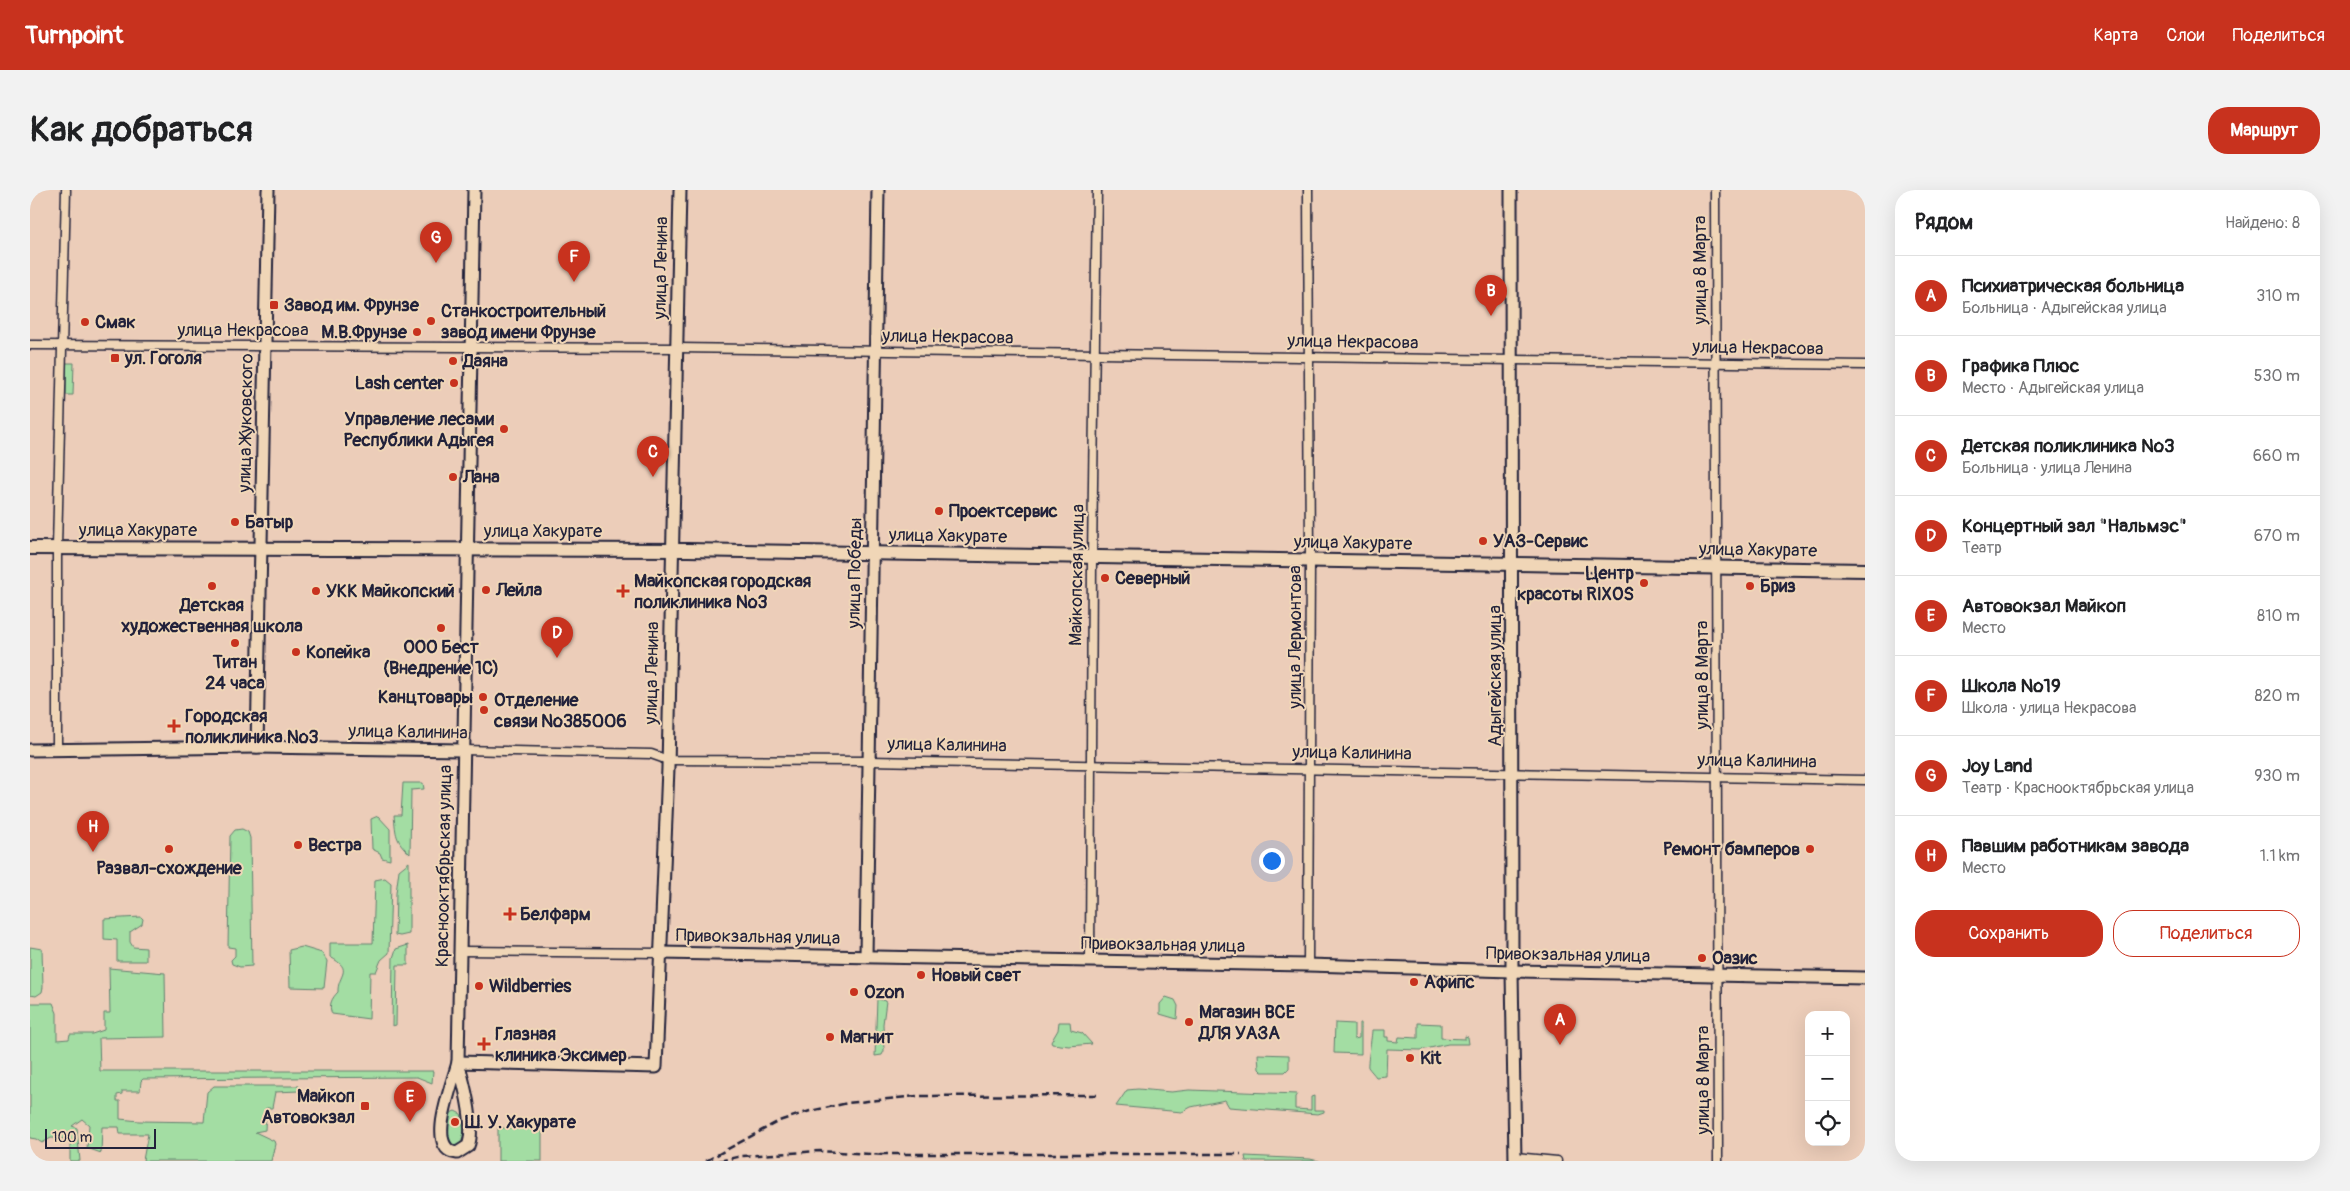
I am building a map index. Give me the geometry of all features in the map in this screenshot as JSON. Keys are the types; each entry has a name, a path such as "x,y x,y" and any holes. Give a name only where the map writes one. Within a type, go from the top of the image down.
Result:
{"main road":[{"name":"улица Хакурате","path":"30,548 466,548 872,552 1865,570"}],"street":[{"path":"57,750 57,547 66,190"},
{"name":"улица Жуковского","path":"257,747 268,190"},
{"name":"Краснооктябрьская улица","path":"458,1062 474,190"},
{"name":"улица Ленина","path":"458,1062 656,1067 668,760 680,190"},
{"name":"улица Победы","path":"866,956 878,190"},
{"name":"Майкопская улица","path":"1090,961 1092,557 1097,190"},
{"name":"улица Лермонтова","path":"1308,190 1310,357 1308,964"},
{"name":"Адыгейская улица","path":"1511,190 1512,971 1515,1159"},
{"name":"улица 8 Марта","path":"1715,190 1718,1161"},
{"name":"улица Некрасова","path":"30,345 264,344 678,348 1865,365"},
{"name":"улица Калинина","path":"30,750 257,747 463,750 652,754 668,760 870,761 1865,780"},
{"name":"Привокзальная улица","path":"461,951 1308,964 1512,971 1865,978"},
{"path":"458,1062 468,1113 470,1142 465,1150 457,1153 448,1150 442,1143 443,1114 458,1062"},
{"path":"443,1114 448,1108 456,1106 468,1113"},
{"path":"1515,1159 1557,1161"}],"green space":[{"path":"66,363 74,363 73,395 66,395"},
{"path":"403,783 423,783 424,789 411,790 410,854 399,841 394,815 401,815"},
{"path":"378,816 390,829 390,860 382,858 380,853 372,849 371,819"},
{"path":"242,829 248,832 250,838 252,966 240,967 232,964 231,960 235,956 235,948 228,947 230,836 235,830"},
{"path":"409,862 409,934 400,936 395,935 396,893 399,870"},
{"path":"385,878 391,883 389,953 381,960 376,972 370,972 369,1019 332,1014 331,1002 338,992 343,969 342,966 330,957 330,943 373,943 375,880"},
{"path":"141,917 143,919 142,924 130,932 130,942 133,947 146,948 146,961 117,961 117,940 104,939 104,919"},
{"path":"408,945 408,965 397,965 396,1025 392,1026 393,958 396,949"},
{"path":"30,947 42,949 43,987 42,992 36,996 30,995"},
{"path":"302,947 322,953 327,961 324,988 290,987 289,950"},
{"path":"109,968 165,973 166,1037 99,1038 100,1071 433,1071 432,1083 417,1077 143,1079 140,1091 122,1091 122,1094 117,1095 117,1101 120,1101 120,1119 204,1122 207,1092 214,1086 299,1086 299,1091 275,1092 272,1108 266,1108 265,1130 255,1132 274,1141 271,1161 145,1161 143,1160 148,1134 120,1134 119,1127 102,1127 101,1153 87,1148 89,1125 82,1119 72,1126 77,1128 80,1161 70,1161 70,1139 51,1138 42,1143 30,1138 30,1003 53,1003 57,1013 57,1040 69,1039 70,1034 92,1034 104,1030 104,1013 110,1013"},
{"path":"1166,997 1175,1000 1178,1006 1177,1019 1160,1014 1160,1004"},
{"path":"877,999 886,1001 883,1024 884,1051 882,1055 875,1056"},
{"path":"1059,1022 1070,1022 1071,1030 1082,1033 1092,1044 1069,1046 1052,1044 1051,1042 1058,1030"},
{"path":"1335,1023 1354,1024 1354,1039 1359,1038 1359,1023 1361,1023 1361,1054 1334,1053"},
{"path":"1418,1023 1441,1024 1441,1038 1465,1039 1465,1036 1468,1037 1469,1044 1448,1044 1421,1050 1387,1049 1386,1076 1376,1077 1368,1067 1372,1030 1385,1030 1385,1037 1388,1037 1388,1041 1398,1042 1399,1037 1418,1038"},
{"path":"1258,1054 1289,1055 1289,1068 1285,1072 1262,1072 1259,1069"},
{"path":"1127,1090 1171,1092 1189,1090 1297,1094 1295,1097 1295,1109 1311,1110 1311,1097 1314,1096 1314,1110 1324,1110 1324,1112 1318,1114 1229,1107 1225,1100 1191,1107 1182,1112 1116,1106"},
{"path":"455,1111 461,1114 464,1132 460,1144 457,1147 452,1147 446,1128 448,1117"},
{"path":"498,1128 542,1128 542,1161 498,1161"},
{"path":"1245,1156 1310,1159 1319,1161 1246,1161"}],"railway":[{"path":"706,1161 779,1121 810,1111 848,1103 917,1096 1099,1095"},
{"path":"719,1161 742,1156 820,1151 886,1155"},
{"path":"880,1154 1241,1154"}],"place":[{"name":"Joy Land","path":"436,263"},
{"name":"Школа №19","path":"574,282"},
{"name":"Завод им. Фрунзе","path":"274,305"},
{"name":"Графика Плюс","path":"1491,316"},
{"name":"Станкостроительный завод имени Фрунзе","path":"431,321"},
{"name":"Смак","path":"85,322"},
{"name":"М.В.Фрунзе","path":"417,332"},
{"name":"ул. Гоголя","path":"115,358"},
{"name":"Даяна","path":"453,361"},
{"name":"Lash center","path":"454,383"},
{"name":"Управление лесами Республики Адыгея","path":"504,429"},
{"name":"Лана","path":"453,477"},
{"name":"Детская поликлиника №3","path":"653,477"},
{"name":"Проектсервис","path":"939,511"},
{"name":"Батыр","path":"235,522"},
{"name":"УАЗ-Сервис","path":"1483,541"},
{"name":"Северный","path":"1105,578"},
{"name":"Центр красоты RIXOS","path":"1644,583"},
{"name":"Детская художественная школа","path":"212,586"},
{"name":"Бриз","path":"1750,586"},
{"name":"Лейла","path":"486,590"},
{"name":"УКК Майкопский","path":"316,591"},
{"name":"Майкопская городская поликлиника №3","path":"623,591"},
{"name":"ООО Бест (Внедрение 1С)","path":"441,628"},
{"name":"Титан 24 часа","path":"235,643"},
{"name":"Копейка","path":"296,652"},
{"name":"Концертный зал \"Нальмэс\"","path":"557,658"},
{"name":"Канцтовары","path":"483,697"},
{"name":"Отделение связи №385006","path":"484,710"},
{"name":"Городская поликлиника №3","path":"174,726"},
{"name":"Вестра","path":"298,845"},
{"name":"Развал-схождение","path":"169,849"},
{"name":"Ремонт бамперов","path":"1810,849"},
{"name":"Павшим работникам завода","path":"93,852"},
{"name":"Белфарм","path":"510,914"},
{"name":"Оазис","path":"1702,958"},
{"name":"Новый свет","path":"921,975"},
{"name":"Афипс","path":"1414,982"},
{"name":"Wildberries","path":"479,986"},
{"name":"Ozon","path":"854,992"},
{"name":"Магазин ВСЕ ДЛЯ УАЗА","path":"1189,1022"},
{"name":"Магнит","path":"830,1037"},
{"name":"Глазная клиника Эксимер","path":"484,1044"},
{"name":"Психиатрическая больница","path":"1560,1045"},
{"name":"Kit","path":"1410,1058"},
{"name":"Майкоп Автовокзал","path":"365,1106"},
{"name":"Автовокзал Майкоп","path":"410,1122"},
{"name":"Ш. У. Хакурате","path":"455,1122"}]}
